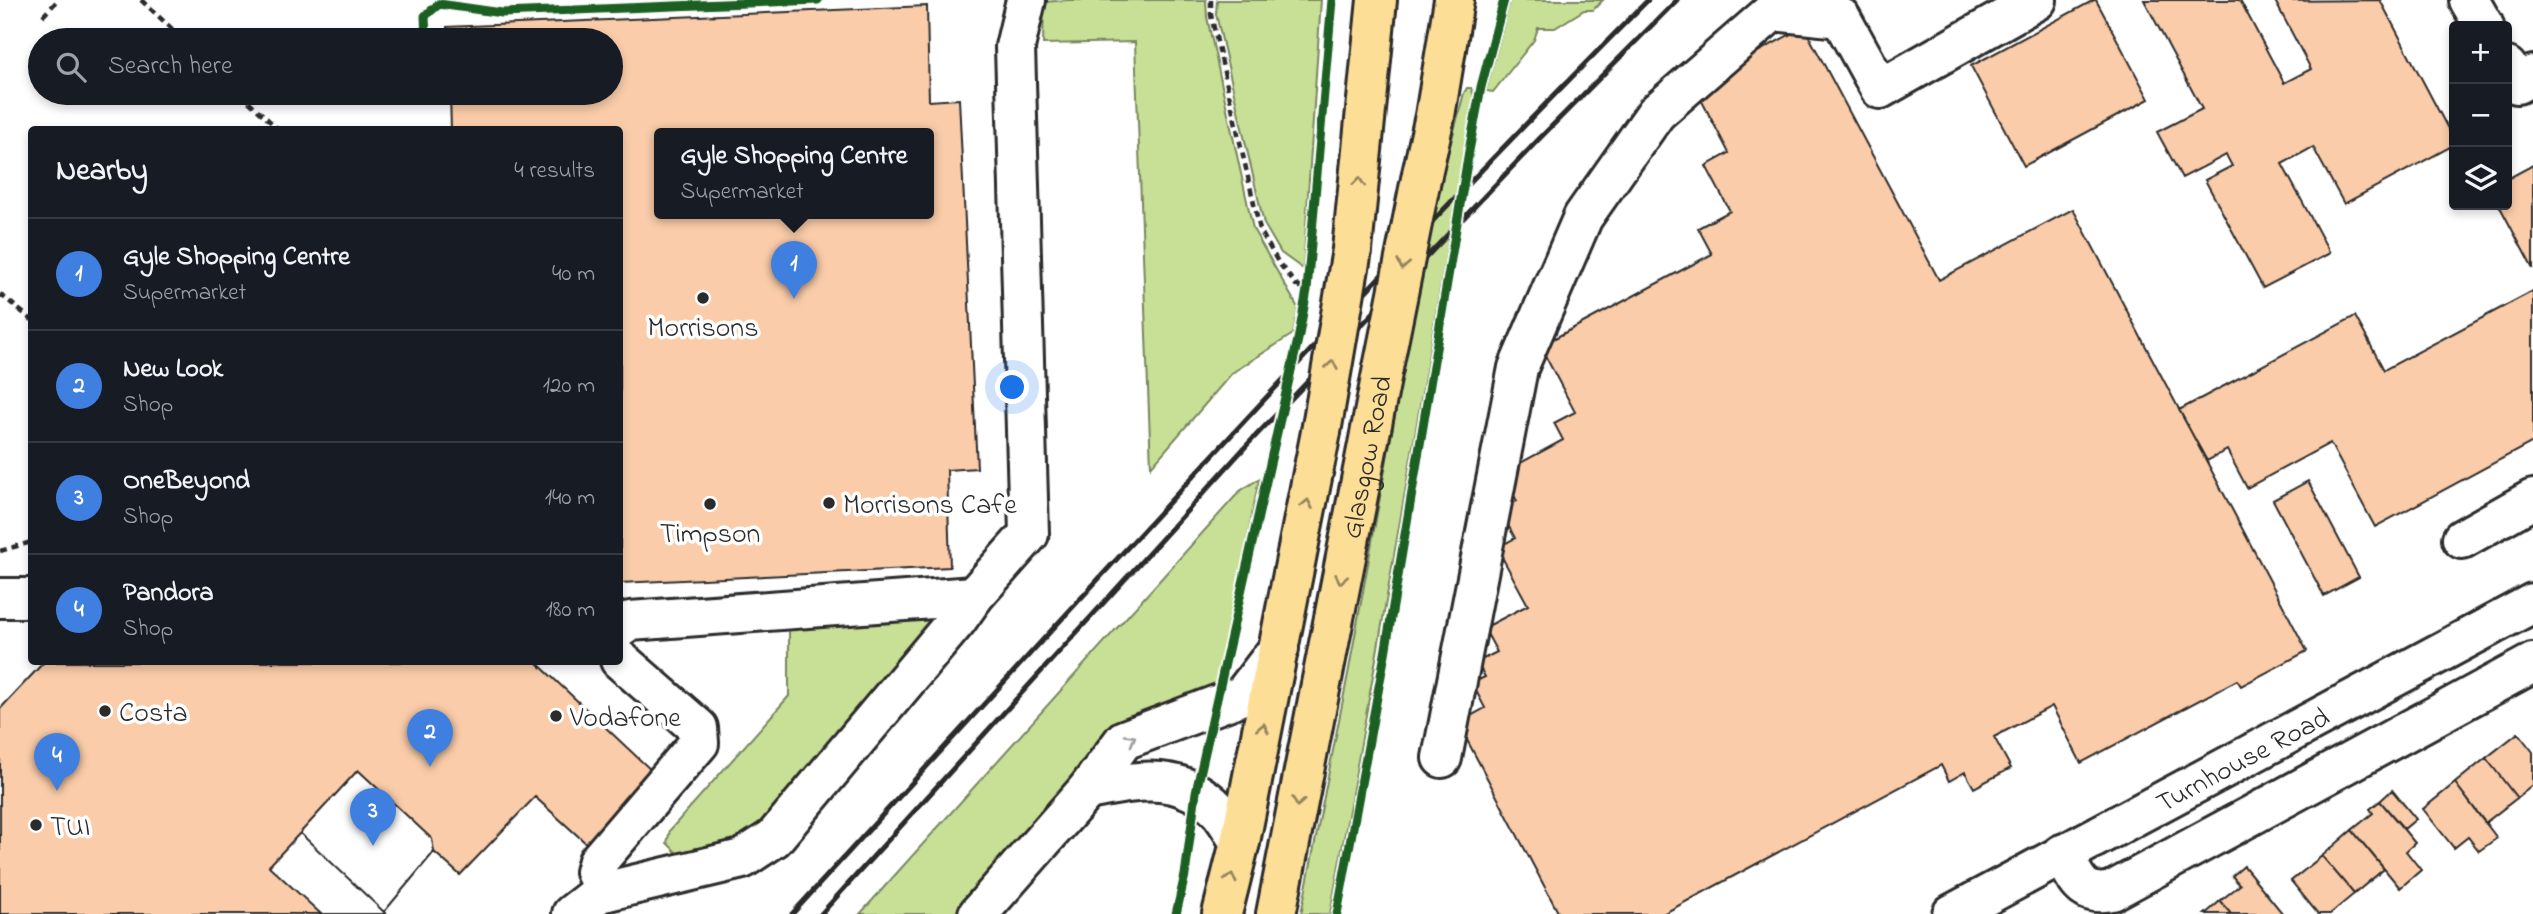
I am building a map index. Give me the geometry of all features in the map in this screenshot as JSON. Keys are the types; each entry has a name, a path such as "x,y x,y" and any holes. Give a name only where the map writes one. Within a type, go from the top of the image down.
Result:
{"main road":[{"name":"Glasgow Road","path":"1222,914 1240,842 1279,648 1321,432 1352,250 1377,0"},
{"name":"Glasgow Road","path":"1276,914 1435,116 1454,0"},
{"path":"1435,116 1473,0"}],"street":[{"path":"572,914 599,892 742,859 774,838 957,620 974,596 1029,534 1015,47 1026,0"},
{"path":"1442,758 1518,368 1583,217 1656,113 1773,11 1841,18 1880,89 2037,0"},
{"path":"2469,0 2481,21"},
{"path":"2512,75 2517,84 2533,75"},
{"path":"2462,539 2533,499"},
{"path":"623,626 630,621 974,596"},
{"path":"0,598 28,598"},
{"name":"Turnhouse Road","path":"1952,914 2533,603"},
{"path":"978,914 1087,790 1124,740 1243,695 1279,648"},
{"path":"607,891 595,872 598,861 699,743 698,727 623,663"},
{"path":"2062,853 2077,879 2089,892 2098,894 2112,891 2533,663"},
{"path":"1087,790 1135,781 1173,782 1196,792 1219,811 1240,842"}],"path":[{"path":"43,16 58,0"},
{"path":"141,0 171,28"},
{"path":"665,0 665,8"},
{"path":"795,2 818,0"},
{"path":"1211,0 1211,15 1260,230 1284,270 1296,285 1307,290"},
{"path":"253,105 275,126"},
{"path":"1305,301 1308,277"},
{"path":"0,295 28,317"},
{"path":"0,551 28,543"}],"green space":[{"path":"1206,0 1207,17 1253,229 1298,308 1293,334 1232,373 1151,467 1135,42 1043,44 1044,2"},
{"path":"1217,0 1321,0 1303,269 1281,253 1264,224 1216,14"},
{"path":"1510,0 1603,0 1593,10 1584,10 1555,28 1538,28 1534,40 1493,92 1486,91"},
{"path":"1467,88 1471,88 1474,96 1330,914 1301,914 1349,669 1418,287 1436,200"},
{"path":"1259,479 1215,706 1124,740 978,914 860,914 1240,491"},
{"path":"789,617 957,620 774,838 694,870 667,843 670,830 789,696"}],"building":[{"path":"2094,0 2149,99 2024,166 1971,66"},
{"path":"2144,0 2240,0 2284,83 2311,69 2275,1 2380,0 2449,131 2449,148 2344,204 2313,147 2282,164 2330,253 2263,288 2205,180 2232,166 2226,155 2182,178 2157,132 2202,109"},
{"path":"927,6 929,101 959,99 977,468 947,470 950,567 623,583 623,126 451,126 450,105 623,105 623,28 447,28"},
{"path":"1804,27 1939,280 2073,209 2307,651 2241,686 2237,680 2081,763 2052,706 1994,737 2011,768 1974,788 1965,772 1949,781 1941,765 1663,914 1559,914 1458,723 1485,708 1472,683 1485,677 1477,662 1497,652 1484,628 1528,605 1497,548 1515,538 1500,510 1517,501 1502,473 1563,440 1554,423 1575,412 1540,346 1712,254 1698,228 1730,211 1706,166 1729,153 1694,86"},
{"path":"2533,165 2533,269 2502,210 2512,210 2512,176"},
{"path":"2533,291 2533,442 2375,527 2330,443 2247,488 2227,450 2207,461 2179,410 2355,316 2384,370"},
{"path":"2308,481 2359,577 2324,596 2273,500"},
{"path":"41,665 539,665 653,772 588,845 535,797 460,875 434,852 384,912 386,914 0,914 0,709"},
{"path":"2518,733 2533,752 2533,785 2517,798 2486,758"},
{"path":"2486,758 2517,798 2485,823 2455,783"},
{"path":"358,770 432,839 434,852 384,912 300,833"},
{"path":"2455,783 2497,838 2479,851 2468,837 2454,848 2423,809"},
{"path":"2392,790 2416,819 2404,829 2380,801"},
{"path":"2380,801 2415,843 2406,851 2421,870 2400,888 2352,830 2373,813 2370,809"},
{"path":"2352,830 2384,869 2354,894 2322,856"},
{"path":"300,833 386,914 321,914 269,866"},
{"path":"2322,856 2354,894 2330,914 2318,914 2291,881"},
{"path":"2244,866 2283,914 2231,914 2220,901 2240,885 2232,876"},
{"path":"2220,901 2231,914 2205,914 2211,909"}],"railway":[{"path":"792,914 1322,338 1429,224 1648,0"},
{"path":"821,914 1247,445 1539,139 1677,0"}],"cycle path":[{"path":"426,28 425,16 439,4 502,13 818,0"},
{"path":"1176,914 1185,875 1196,792 1307,290 1332,0"},
{"path":"1337,914 1385,654 1469,151 1481,87 1504,0"}],"place":[{"name":"Morrisons","path":"703,298"},
{"name":"Gyle Shopping Centre","path":"794,299"},
{"name":"Morrisons Cafe","path":"829,503"},
{"name":"Timpson","path":"710,504"},
{"name":"Costa","path":"105,711"},
{"name":"Vodafone","path":"556,716"},
{"name":"New Look","path":"430,767"},
{"name":"Pandora","path":"57,791"},
{"name":"TUI","path":"36,825"},
{"name":"OneBeyond","path":"373,846"}]}
